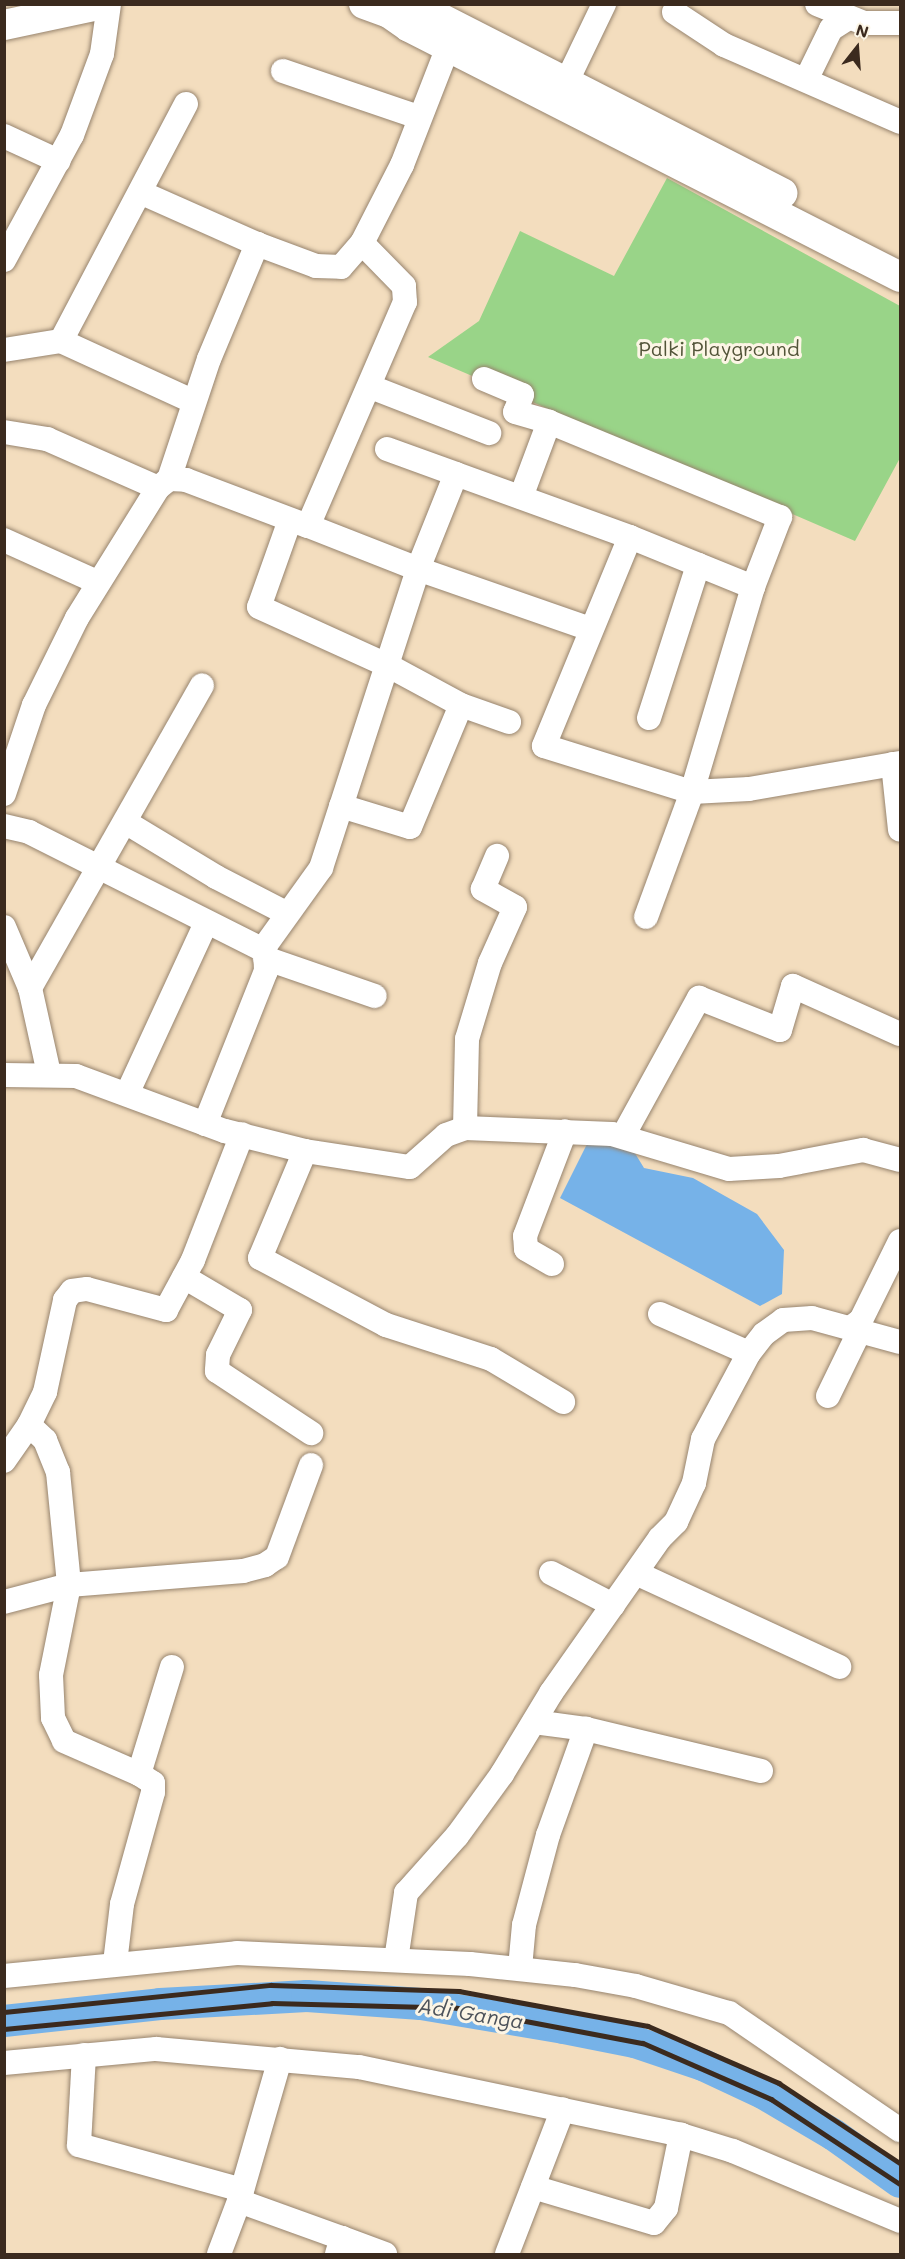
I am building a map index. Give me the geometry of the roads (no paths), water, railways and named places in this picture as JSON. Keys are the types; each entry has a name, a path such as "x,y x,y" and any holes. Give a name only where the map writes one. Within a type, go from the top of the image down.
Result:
{"main road":[{"path":"4,25 103,4"},
{"path":"364,4 389,13 446,24 566,83 646,135 900,255"},
{"path":"413,4 900,277"}],"street":[{"path":"4,260 58,161 98,69 110,4"},
{"path":"566,83 604,4"},
{"path":"817,4 847,19 900,23 900,28"},
{"path":"670,7 724,45 900,122"},
{"path":"806,80 831,29 847,19"},
{"path":"142,193 257,244 316,266 341,267 362,243 402,165 446,24"},
{"path":"283,70 418,117"},
{"path":"61,341 142,193 186,104"},
{"path":"4,136 58,161"},
{"path":"362,243 407,292 371,387 299,523 259,607 389,666 461,705 509,722"},
{"path":"4,794 34,705 97,582 164,483 257,244"},
{"path":"4,350 61,341 194,402"},
{"path":"484,379 522,395 515,412 549,422 780,517 753,587 692,792 646,917"},
{"path":"371,387 489,433"},
{"path":"521,497 549,422"},
{"path":"4,432 47,439 164,483 186,480 418,568 590,629"},
{"path":"387,449 630,537 753,587"},
{"path":"205,1124 267,970 265,954 286,913 321,868 389,666 418,568 456,474"},
{"path":"630,537 590,629 544,746 692,792 749,789 897,764 900,835"},
{"path":"4,540 97,582"},
{"path":"649,718 698,565"},
{"path":"30,988 127,823 202,685"},
{"path":"340,806 410,827 461,705"},
{"path":"127,823 216,877 286,913"},
{"path":"4,826 29,832 265,954 375,996"},
{"path":"465,1128 467,1039 490,963 515,907 483,889 497,856"},
{"path":"127,1094 206,922"},
{"path":"5,928 30,988 49,1074"},
{"path":"623,1136 699,998 780,1030 793,986 900,1034"},
{"path":"4,1075 76,1076 205,1124 305,1151 410,1167 418,1164 446,1135 465,1128 566,1131 623,1136 729,1169 779,1166 863,1150 900,1160"},
{"path":"552,1264 526,1249 525,1236 566,1131"},
{"path":"4,1461 29,1425 45,1392 65,1300 72,1291 87,1289 166,1310 184,1278 242,1134"},
{"path":"305,1151 260,1258 386,1325 491,1359 563,1402"},
{"path":"828,1396 857,1327 900,1241"},
{"path":"184,1278 240,1310 218,1355 217,1371 311,1433"},
{"path":"660,1314 749,1353"},
{"path":"396,1960 406,1893 457,1836 613,1605 676,1522 694,1483 703,1439 749,1353 764,1334 783,1320 812,1318 838,1326 857,1327 900,1342"},
{"path":"29,1425 45,1440 58,1472 69,1586 51,1675 53,1718 64,1741 140,1774 153,1783 153,1792 122,1904 115,1962"},
{"path":"4,1602 69,1586 243,1571 265,1565 278,1557 311,1466"},
{"path":"551,1573 613,1605"},
{"path":"636,1573 839,1667"},
{"path":"140,1774 172,1667"},
{"path":"534,1722 586,1729 761,1771"},
{"path":"519,1968 524,1925 548,1834 586,1729"},
{"path":"4,1976 115,1962 237,1953 519,1968 636,1986 729,2013 900,2130"},
{"path":"4,2063 156,2049 359,2067 681,2135 733,2151 900,2221"},
{"path":"84,2055 79,2145 240,2195 340,2246 385,2254"},
{"path":"219,2254 240,2195 280,2059"},
{"path":"507,2254 563,2109"},
{"path":"533,2187 654,2223 666,2208 681,2135"}],"water":[{"path":"590,1138 630,1145 644,1168 693,1178 757,1214 784,1250 782,1294 760,1306 560,1198"}],"waterway":[{"name":"Adi Ganga","path":"4,2021 160,2004 307,1996 421,2004 564,2028 635,2042 703,2065 763,2093 834,2135 900,2182"}],"railway":[{"path":"4,2012 271,1985 459,1991 648,2026 779,2083 900,2163"},
{"path":"4,2029 272,2003 457,2008 643,2043 771,2099 900,2184"}],"park label":[{"name":"Palki Playground","path":"719,348"}]}
